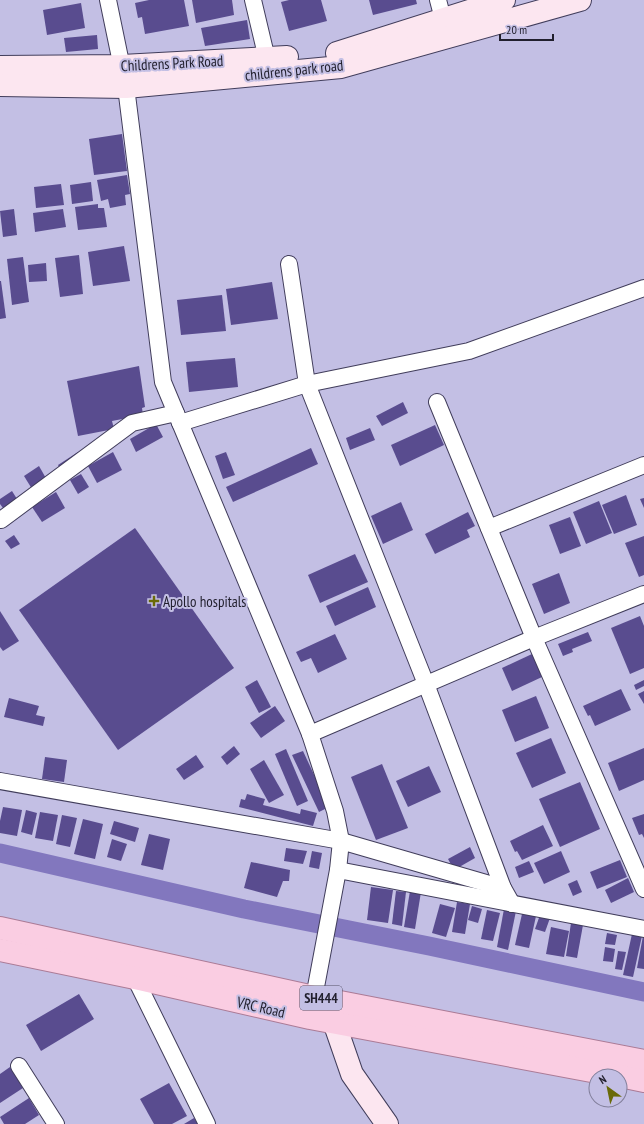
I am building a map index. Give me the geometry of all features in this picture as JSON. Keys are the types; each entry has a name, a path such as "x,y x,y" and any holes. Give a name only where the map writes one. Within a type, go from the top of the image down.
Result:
{"main road":[{"name":"SH444","path":"0,928 314,997 644,1062"},
{"name":"VRC Road","path":"0,950 135,978 310,1018 588,1070"},
{"name":"VRC Road","path":"628,1078 644,1081"}],"street":[{"path":"108,0 126,87 163,382 310,734 335,812 341,841 338,870 310,1018"},
{"path":"253,0 267,58"},
{"name":"Childrens Park Road","path":"0,67 122,66 330,55 440,10 504,0"},
{"name":"childrens park road","path":"0,85 126,87 341,67 580,0"},
{"path":"289,264 307,384 426,684 503,888 512,904"},
{"path":"0,523 132,423 178,418 307,384 469,351 644,288"},
{"path":"437,402 534,638 644,889"},
{"path":"489,528 644,465"},
{"path":"310,734 534,638 644,594"},
{"path":"0,780 341,841 503,888"},
{"path":"338,870 644,929"},
{"path":"135,978 207,1124"},
{"path":"334,1022 352,1074 387,1124"},
{"path":"19,1066 56,1124"}],"building":[{"path":"149,0 184,0 189,26 145,34 142,17 138,18 135,3"},
{"path":"192,0 232,0 234,15 196,23"},
{"path":"289,0 321,0 327,21 289,31 281,2"},
{"path":"369,0 416,0 417,4 373,15"},
{"path":"81,3 85,28 47,35 43,10"},
{"path":"247,20 250,39 205,46 201,28"},
{"path":"97,35 98,49 66,52 64,38"},
{"path":"122,134 127,171 94,175 89,139"},
{"path":"127,175 130,194 125,195 126,205 110,208 108,199 101,201 97,180"},
{"path":"91,182 93,201 72,204 70,185"},
{"path":"61,184 64,205 36,208 34,187"},
{"path":"98,204 98,208 104,208 107,227 78,230 75,207"},
{"path":"14,209 17,235 3,237 0,211"},
{"path":"63,209 66,227 35,232 33,213"},
{"path":"124,246 130,281 93,286 88,252"},
{"path":"79,255 83,294 60,297 55,258"},
{"path":"23,257 29,302 12,305 7,259"},
{"path":"46,263 47,281 29,282 28,265"},
{"path":"0,281 6,318 0,319"},
{"path":"272,282 278,319 231,325 226,289"},
{"path":"222,295 226,331 181,335 177,300"},
{"path":"235,358 238,387 189,392 186,362"},
{"path":"139,366 145,407 142,408 143,415 112,421 114,429 78,436 67,381"},
{"path":"403,402 408,413 382,426 376,416"},
{"path":"156,424 163,437 136,452 130,439"},
{"path":"435,425 444,445 400,466 391,445"},
{"path":"370,428 375,440 350,450 346,438"},
{"path":"311,448 318,464 233,502 226,487"},
{"path":"78,452 83,458 62,472 58,465"},
{"path":"113,452 122,470 97,483 88,466"},
{"path":"226,452 235,475 223,479 215,456"},
{"path":"39,466 47,480 32,489 24,476"},
{"path":"81,474 89,487 78,494 70,480"},
{"path":"12,491 17,499 3,508 0,504 0,499"},
{"path":"56,492 65,508 42,522 32,507"},
{"path":"626,495 637,525 614,534 602,505"},
{"path":"644,498 644,508 640,499"},
{"path":"599,501 612,533 586,544 573,512"},
{"path":"401,502 413,530 383,544 371,516"},
{"path":"468,512 475,526 467,530 470,537 435,554 425,534"},
{"path":"570,517 581,546 560,554 549,525"},
{"path":"135,528 234,668 118,750 19,610"},
{"path":"14,535 20,544 11,549 5,541"},
{"path":"644,536 644,575 639,577 625,543"},
{"path":"355,554 368,582 320,603 308,575"},
{"path":"559,573 570,603 544,614 532,584"},
{"path":"368,587 376,607 335,626 326,606"},
{"path":"0,611 19,641 3,651 0,647"},
{"path":"640,616 644,626 644,668 630,674 611,628"},
{"path":"588,632 592,641 572,649 573,652 563,656 558,644"},
{"path":"335,634 347,659 318,673 311,658 301,662 296,652"},
{"path":"532,654 542,677 512,691 502,668"},
{"path":"257,680 271,707 259,713 245,687"},
{"path":"644,680 644,686 636,690 634,685"},
{"path":"621,689 631,710 595,726 590,715 588,716 583,706"},
{"path":"644,691 644,704 638,694"},
{"path":"536,696 549,728 515,742 502,710"},
{"path":"9,698 39,706 36,715 45,717 43,726 4,717"},
{"path":"275,706 285,721 261,738 250,723"},
{"path":"551,738 566,773 532,788 516,753"},
{"path":"234,746 240,754 227,765 221,757"},
{"path":"644,748 644,780 619,791 608,763"},
{"path":"286,749 308,801 297,806 275,754"},
{"path":"303,751 329,807 319,812 292,755"},
{"path":"196,755 204,767 184,780 176,769"},
{"path":"45,757 67,760 64,782 42,779"},
{"path":"264,760 284,795 269,803 250,769"},
{"path":"382,764 408,828 376,840 351,777"},
{"path":"429,766 441,792 408,807 396,781"},
{"path":"580,782 600,829 560,847 539,799"},
{"path":"247,794 265,799 263,805 300,814 301,809 317,813 313,826 239,807 241,799 245,800"},
{"path":"3,807 22,810 17,836 0,833 0,821"},
{"path":"26,810 37,813 32,835 21,832"},
{"path":"40,812 58,815 53,841 35,838"},
{"path":"644,814 644,838 642,834 639,835 632,818"},
{"path":"62,815 77,818 70,847 56,844"},
{"path":"83,819 103,824 95,859 74,854"},
{"path":"114,821 139,828 135,842 110,834"},
{"path":"543,825 553,846 522,860 517,851 515,852 510,841"},
{"path":"149,834 170,839 163,870 141,865"},
{"path":"112,839 127,844 121,861 107,857"},
{"path":"470,847 475,858 454,870 448,859"},
{"path":"286,848 307,851 303,864 284,861"},
{"path":"312,851 322,853 319,869 309,867"},
{"path":"561,851 570,872 544,884 534,863"},
{"path":"620,860 627,877 597,889 590,872"},
{"path":"529,861 534,872 519,878 515,867"},
{"path":"251,862 290,870 289,881 283,881 277,897 244,888"},
{"path":"628,878 634,892 611,903 605,890"},
{"path":"577,880 582,892 573,896 568,884"},
{"path":"371,887 393,890 388,923 367,920"},
{"path":"396,891 406,892 402,926 392,924"},
{"path":"410,891 421,892 415,929 404,927"},
{"path":"457,902 470,904 465,934 452,932"},
{"path":"440,904 455,908 446,937 432,933"},
{"path":"472,906 482,909 478,923 468,920"},
{"path":"504,909 516,911 508,950 497,947"},
{"path":"487,910 500,913 493,941 481,939"},
{"path":"522,914 536,916 529,948 515,945"},
{"path":"540,915 550,918 545,932 535,929"},
{"path":"571,923 583,925 577,958 566,956"},
{"path":"551,927 569,931 564,957 546,954"},
{"path":"607,933 617,935 615,945 605,944"},
{"path":"632,934 642,936 633,977 623,975"},
{"path":"644,936 644,969 637,968"},
{"path":"605,947 615,949 613,962 603,961"},
{"path":"618,951 626,952 622,970 615,969"},
{"path":"79,994 94,1019 41,1051 26,1025"},
{"path":"10,1067 23,1088 0,1103 0,1074"},
{"path":"169,1083 187,1116 172,1124 154,1124 140,1099"},
{"path":"29,1098 39,1115 25,1124 4,1124 0,1117"},
{"path":"194,1118 198,1124 184,1124"}],"waterway":[{"path":"0,853 244,909 429,946 644,992"}],"place":[{"name":"Apollo hospitals","path":"154,601"}]}
